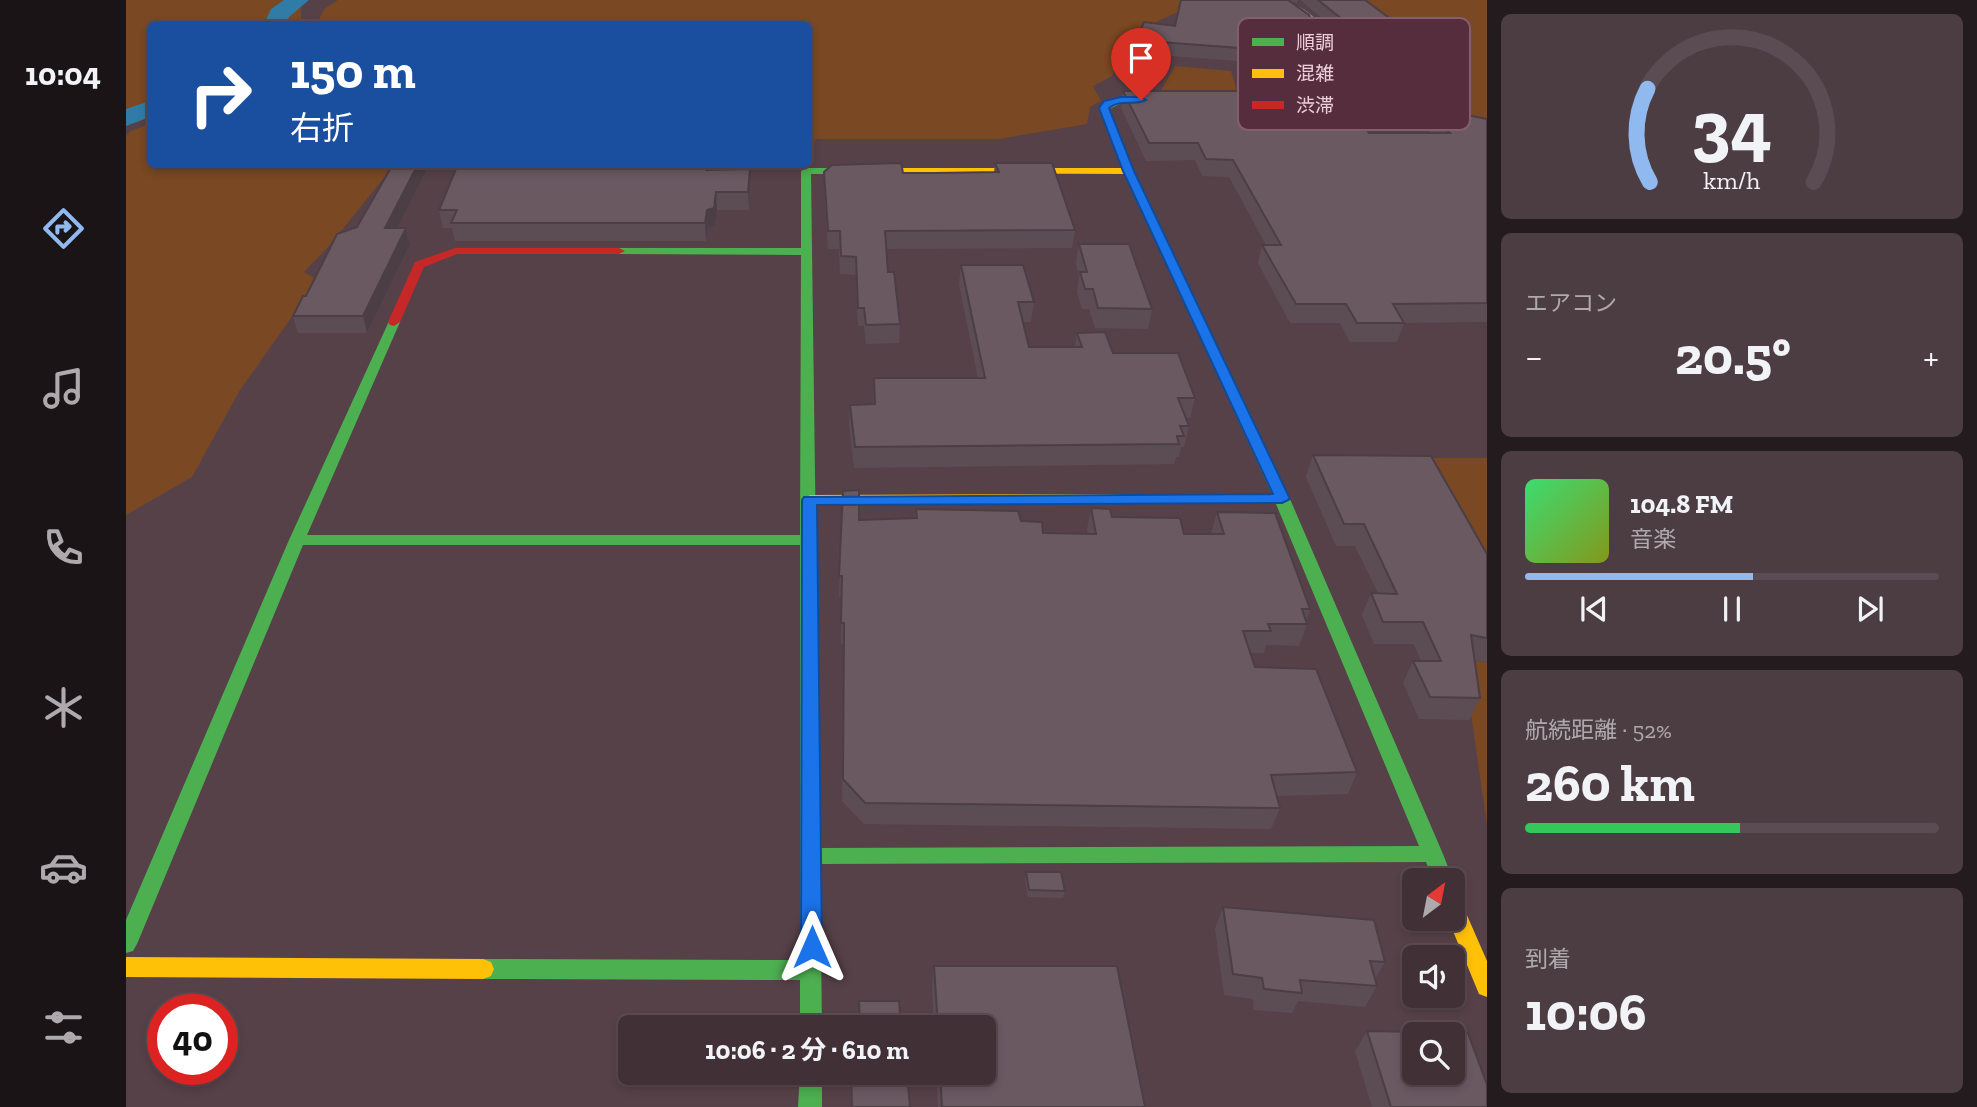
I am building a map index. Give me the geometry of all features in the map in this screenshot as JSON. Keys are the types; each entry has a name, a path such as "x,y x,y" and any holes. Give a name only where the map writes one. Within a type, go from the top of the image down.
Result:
{"street":[{"path":"1278,0 1297,9 1306,18"},
{"path":"1179,100 1121,100 1108,103 1104,108 1129,171 1282,499 1438,868"},
{"path":"811,1015 806,171 1129,171"},
{"path":"126,944 297,540 419,265 455,251 807,252"},
{"path":"810,500 1282,499"},
{"path":"297,540 809,540"},
{"path":"812,856 1433,854"},
{"path":"1464,931 1487,987"},
{"path":"126,967 812,970"},
{"path":"810,1107 811,1085"}],"shaded area":[{"path":"126,0 295,0 301,4 301,21 147,21 147,112 126,120"},
{"path":"338,0 1184,0 1191,6 1154,23 1123,52 1112,76 1093,86 1101,101 1090,107 1087,124 999,139 817,139 812,143 812,21 318,21 324,9"},
{"path":"1364,0 1487,0 1487,124 1470,120 1470,18 1386,18"},
{"path":"1175,66 1231,71 1238,95 1194,90 1160,92"},
{"path":"147,125 147,168 392,168 330,245 304,272 318,280 240,390 192,477 126,515 126,136 131,131"},
{"path":"1424,458 1487,458 1487,598"},
{"path":"1463,658 1487,663 1487,825"}],"building":[{"path":"1181,0 1288,0 1310,18 1238,18 1238,48 1160,42 1159,51 1139,49 1140,32 1144,22 1175,26"},
{"path":"1318,0 1365,0 1389,18 1374,18 1341,18"},
{"path":"1123,91 1238,91 1238,130 1450,133 1447,130 1470,130 1470,116 1487,119 1487,303 1393,304 1404,323 1357,323 1346,304 1296,304 1262,245 1281,245 1233,160 1206,159 1198,143 1149,143"},
{"path":"901,163 903,173 935,173 999,172 995,163 1052,163 1075,230 885,231 888,272 894,272 900,324 866,325 864,308 858,308 856,257 841,256 840,231 828,231 824,172 832,165"},
{"path":"391,168 416,168 385,228 406,228 363,316 293,316 337,234 357,227"},
{"path":"456,168 750,169 748,192 716,192 714,208 707,210 705,223 451,223 457,210 439,210"},
{"path":"1079,244 1129,244 1152,309 1098,308 1093,289 1085,289 1080,272 1087,272"},
{"path":"961,265 1023,265 1034,302 1018,302 1029,347 1082,347 1077,333 1105,332 1113,353 1178,353 1195,398 1178,398 1189,426 1180,426 1184,436 1177,436 1179,444 855,447 850,405 875,404 874,378 985,378"},
{"path":"1313,455 1431,456 1487,554 1487,638 1471,635 1480,698 1430,697 1413,661 1441,661 1423,622 1383,622 1371,593 1397,594 1364,524 1344,524"},
{"path":"859,490 859,520 917,518 916,509 1018,511 1021,521 1042,522 1043,533 1096,534 1091,508 1110,509 1112,517 1180,518 1184,534 1224,534 1217,512 1275,513 1310,609 1302,609 1307,624 1268,624 1271,631 1243,631 1255,667 1316,669 1357,772 1271,775 1280,808 865,803 843,779 844,623 841,623 842,576 839,576 843,491"},
{"path":"1026,872 1061,872 1065,891 1029,890"},
{"path":"1223,907 1374,920 1385,962 1370,961 1377,986 1300,980 1302,993 1264,989 1262,978 1233,974"},
{"path":"934,966 1117,966 1145,1107 942,1107 941,1085 996,1085 996,1015 937,1015"},
{"path":"859,1001 899,1001 900,1015 860,1015"},
{"path":"1367,1031 1402,1032 1402,1085 1465,1085 1465,1033 1468,1033 1487,1085 1487,1107 1391,1107"},
{"path":"851,1085 908,1085 910,1107 852,1107"}],"waterway":[{"path":"276,21 279,14 298,0"},
{"path":"126,118 147,109"}],"traffic: fast":[{"path":"1163,100 1123,99 1104,108 1129,171 1282,499 1438,868"},
{"path":"811,1015 806,171 877,171"},
{"path":"619,251 807,252"},
{"path":"126,944 297,540 394,322"},
{"path":"1129,499 1282,499"},
{"path":"297,540 809,540"},
{"path":"812,856 1433,854"},
{"path":"483,969 812,970"},
{"path":"810,1107 811,1085"}],"traffic: slow":[{"path":"877,171 1129,171"},
{"path":"810,500 1129,499"},
{"path":"1464,931 1487,987"},
{"path":"126,967 483,969"}],"traffic: jam":[{"path":"394,322 419,265 455,251 619,251"}],"route":[{"path":"812,947 810,500 1282,499 1129,171 1104,108 1108,103 1121,100 1141,100"}]}
